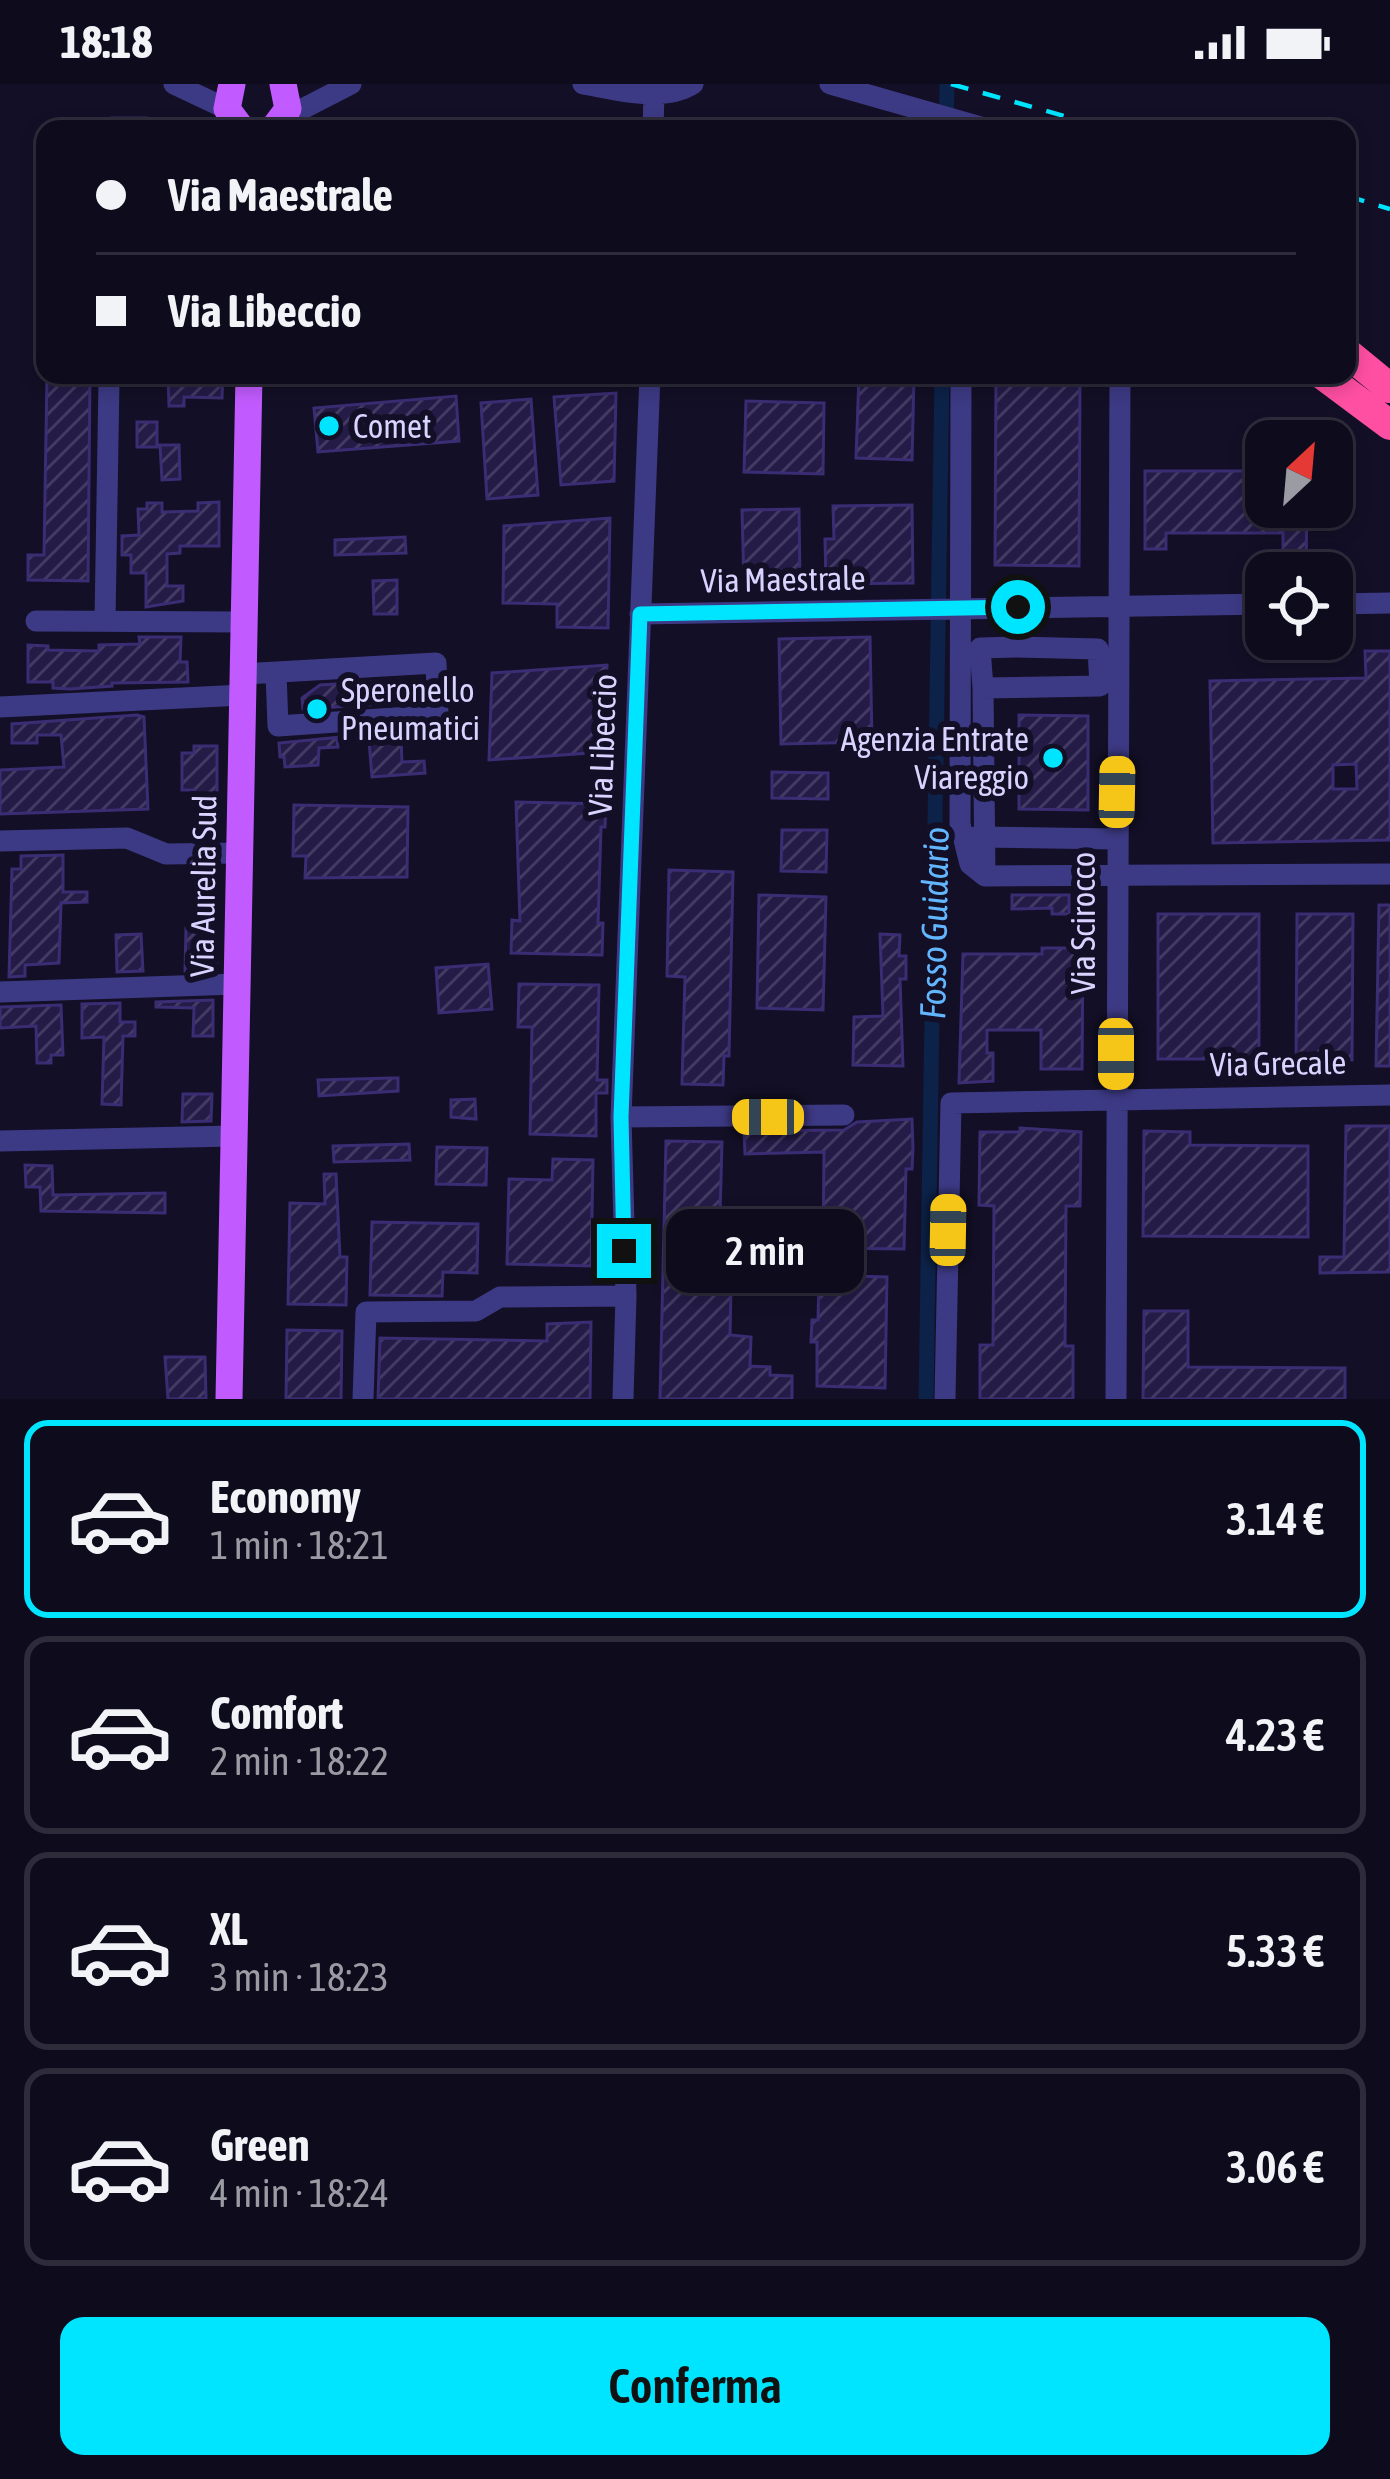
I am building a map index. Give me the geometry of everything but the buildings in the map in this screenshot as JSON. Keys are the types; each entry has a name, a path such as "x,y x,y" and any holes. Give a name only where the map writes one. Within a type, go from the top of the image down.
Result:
{"highway":[{"path":"1356,360 1390,388"},
{"path":"1356,382 1390,414"},
{"path":"1335,384 1390,425"}],"main road":[{"path":"280,120 289,99 283,84"},
{"name":"Via Aurelia Sud","path":"230,1399 249,384"}],"street":[{"path":"174,84 236,116"},
{"path":"285,120 351,84"},
{"path":"584,84 653,94 678,92 693,84"},
{"path":"830,84 956,120"},
{"path":"653,94 653,120"},
{"path":"105,621 109,384"},
{"name":"Via Libeccio","path":"623,1399 626,1296 621,1117 650,384"},
{"path":"961,384 956,608 974,837 985,875 1390,874"},
{"name":"Via Scirocco","path":"1116,1399 1120,384"},
{"path":"1353,604 1390,603"},
{"path":"956,608 1245,604"},
{"path":"1017,647 1018,607"},
{"name":"Via Maestrale","path":"640,614 956,608"},
{"path":"36,621 244,622"},
{"path":"974,837 983,688 980,648 1098,649 1100,686 983,688"},
{"path":"0,707 243,684 276,673 436,663 438,715 278,726 276,673"},
{"path":"974,837 1116,839"},
{"path":"0,841 127,838 166,854 238,853"},
{"path":"0,992 237,983"},
{"name":"Via Grecale","path":"945,1399 951,1102 1390,1095"},
{"path":"621,1117 844,1115"},
{"path":"0,1141 235,1136"},
{"path":"363,1399 366,1312 476,1311 500,1297 626,1296"}],"waterway":[{"name":"Fosso Guidario","path":"946,120 947,84"},
{"name":"Fosso Guidario","path":"926,1399 942,384"}],"railway":[{"path":"951,84 1078,120"},
{"path":"1356,199 1390,209"}],"place":[{"name":"Comet","path":"329,426"},
{"name":"Speronello Pneumatici","path":"317,709"},
{"name":"Agenzia Entrate Viareggio","path":"1053,758"}],"route":[{"path":"624,1251 621,1117 640,614 1018,607"}]}
